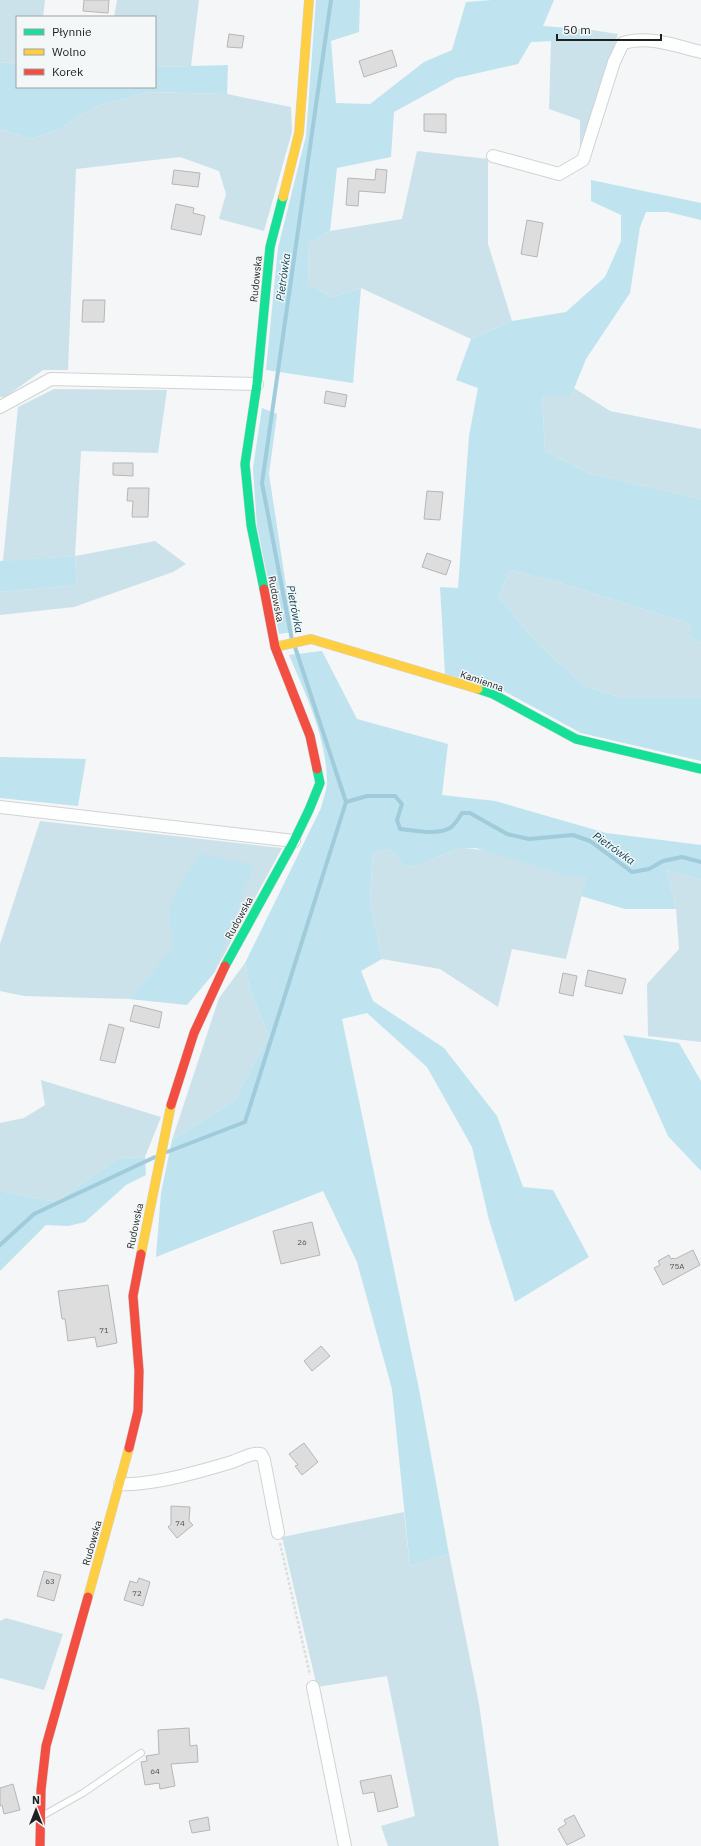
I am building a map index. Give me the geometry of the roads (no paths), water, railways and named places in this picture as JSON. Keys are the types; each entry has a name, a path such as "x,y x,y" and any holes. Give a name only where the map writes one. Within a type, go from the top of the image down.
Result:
{"street":[{"name":"Rudowska","path":"40,1846 41,1790 46,1746 120,1484 138,1411 140,1392 133,1296 170,1109 194,1033 219,977 294,840 309,810 320,782 310,736 275,647 251,525 245,464 257,384 270,247 299,133 309,0"},
{"path":"493,156 559,174 583,160 614,62 624,43 632,40 654,41 701,52"},
{"path":"0,407 51,379 257,384"},
{"name":"Kamienna","path":"275,647 311,639 492,694 576,739 701,769"},
{"path":"0,807 294,840"},
{"path":"120,1484 130,1485 151,1482 233,1462 254,1454 261,1454 264,1460 278,1533"},
{"path":"313,1687 345,1846"}],"lane":[{"path":"40,1816 83,1793 141,1753"}],"waterway":[{"name":"Pietrówka","path":"292,640 262,483 331,0"},
{"name":"Pietrówka","path":"295,647 346,802"},
{"name":"Pietrówka","path":"346,802 367,796 395,796 402,804 397,820 400,829 412,831 426,832 445,830 454,825 462,813 470,813 507,834 529,839 573,835 590,841 632,872 649,869 663,861 682,857 701,862"},
{"path":"167,1152 245,1122 346,802"},
{"path":"0,1245 34,1214 155,1157"}]}
